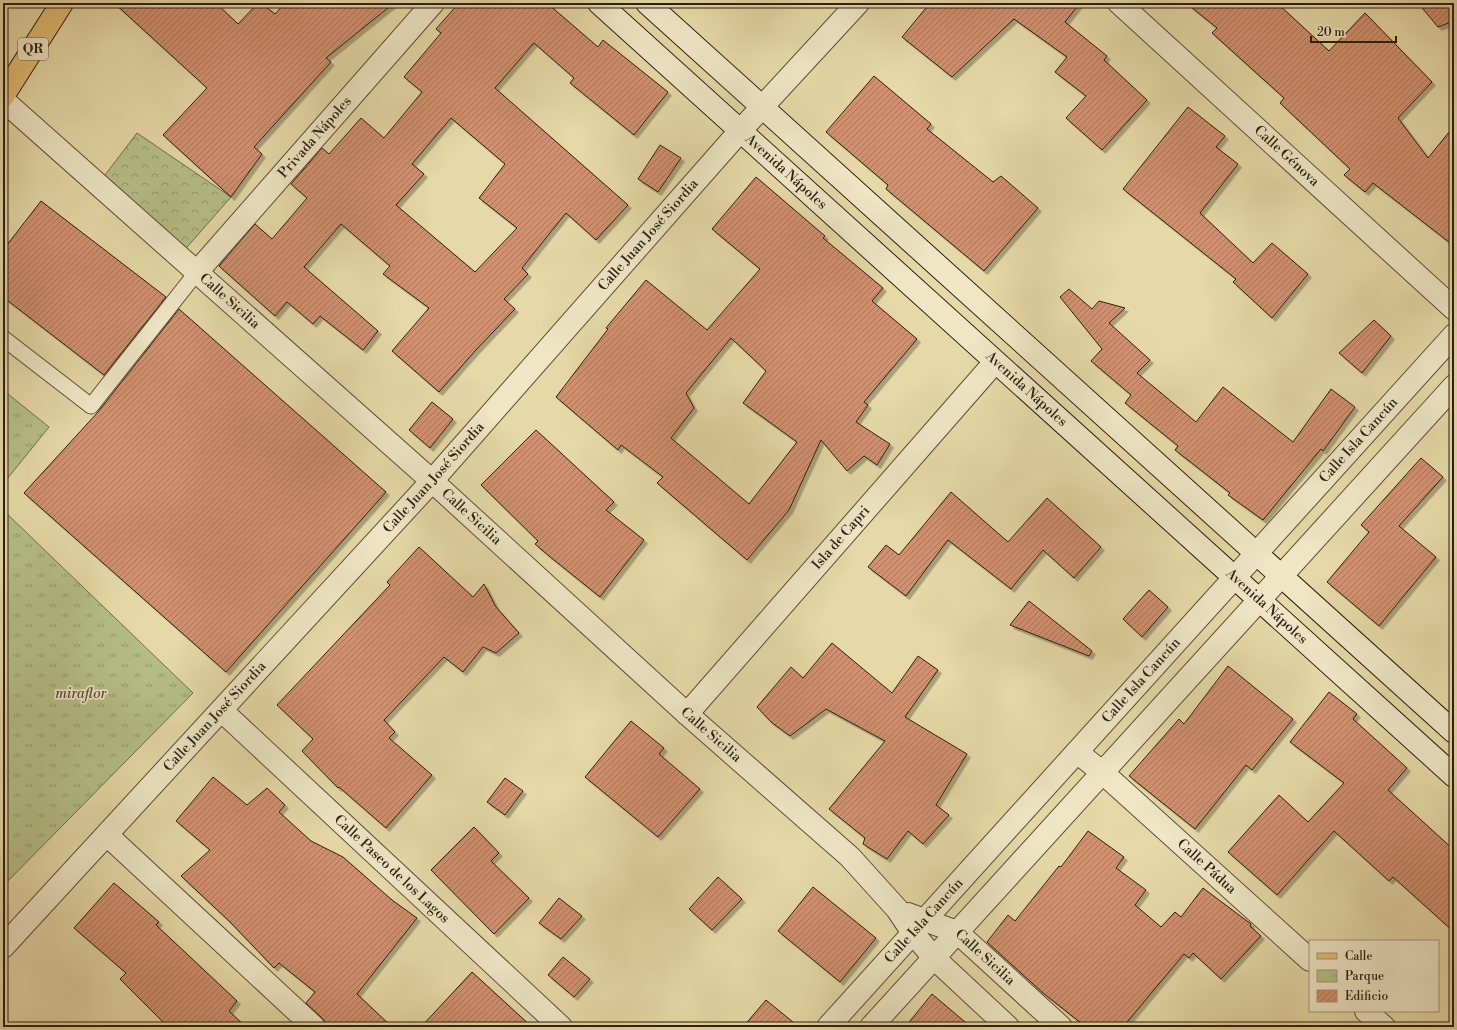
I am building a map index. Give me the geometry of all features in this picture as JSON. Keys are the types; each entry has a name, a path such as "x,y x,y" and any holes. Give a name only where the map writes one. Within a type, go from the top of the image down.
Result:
{"main road":[{"name":"QR","path":"3,96 62,3"}],"street":[{"name":"Privada Nápoles","path":"197,272 433,3"},
{"name":"Avenida Nápoles","path":"599,3 1454,776"},
{"path":"647,3 1454,732"},
{"name":"Calle Juan José Siordia","path":"3,947 432,481 740,130 858,3"},
{"name":"Calle Génova","path":"1119,3 1454,309"},
{"name":"Calle Sicilia","path":"3,100 432,481 686,714 850,857 897,909 918,927 934,958 1008,1027"},
{"name":"Calle Isla Cancún","path":"828,1027 1454,335"},
{"name":"Isla de Capri","path":"686,714 995,362"},
{"path":"871,1027 1454,386"},
{"name":"Calle Paseo de los Lagos","path":"222,710 561,1027"},
{"name":"Calle Pádua","path":"1077,752 1103,772 1309,959"},
{"path":"107,835 314,1027"},
{"name":"Calle Sicilia","path":"918,927 957,932 1061,1027"},
{"path":"1367,1012 1384,1027"}],"lane":[{"path":"3,338 91,406 197,272"}],"green space":[{"path":"137,133 231,197 181,254 105,175"},
{"path":"3,390 49,427 3,484"},
{"name":"miraflor","path":"3,510 193,693 3,886"}],"building":[{"path":"114,3 216,3 238,24 258,3 261,3 275,14 285,3 394,3 326,58 331,62 254,147 262,154 231,197 163,135 207,88"},
{"path":"459,3 547,3 598,47 603,40 668,92 634,135 570,83 574,78 534,43 495,88 628,205 596,240 566,213 522,268 528,274 504,299 515,309 439,392 392,351 429,308 383,274 390,266 341,224 304,267 378,331 363,350 320,316 313,324 287,302 275,316 219,266 255,224 272,239 307,198 291,184 322,148 329,154 361,118 384,138 422,92 404,77 441,33 436,29","holes":["451,118 505,164 479,198 517,228 475,272 396,205 424,174 412,164"]},
{"path":"930,3 1080,3 1065,22 1107,56 1104,60 1147,100 1102,150 1066,118 1086,96 1055,72 1067,57 1014,19 952,77 902,37"},
{"path":"1186,3 1277,3 1329,51 1365,13 1432,82 1398,118 1428,158 1454,126 1454,246 1373,183 1365,192 1344,175 1350,169 1280,103 1284,98 1212,33 1217,28"},
{"path":"1418,3 1454,3 1454,21 1438,27"},
{"path":"874,76 931,124 927,129 993,182 1001,176 1038,208 984,271 886,189 888,185 826,132"},
{"path":"1188,107 1225,136 1216,147 1238,164 1200,213 1253,263 1272,243 1308,274 1272,318 1233,282 1236,279 1123,189"},
{"path":"660,145 681,158 658,192 638,179"},
{"path":"756,177 825,236 823,238 883,288 872,301 917,339 864,402 868,405 856,422 890,444 877,465 864,456 847,471 821,440 789,510 747,560 657,483 663,477 621,445 618,450 556,397 608,329 606,328 646,280 707,330 760,269 712,229","holes":["731,338 766,371 743,403 797,442 749,504 671,438 694,408 686,393"]},
{"path":"41,201 166,297 104,375 3,297 3,250"},
{"path":"1069,289 1092,309 1099,301 1125,308 1109,323 1150,360 1137,373 1196,422 1223,387 1293,442 1331,389 1355,407 1323,451 1321,449 1263,520 1228,495 1230,493 1175,450 1178,446 1125,403 1131,395 1091,361 1102,349 1060,297"},
{"path":"179,309 386,492 226,672 24,493 98,412"},
{"path":"1374,320 1391,336 1362,373 1339,353"},
{"path":"432,402 453,419 430,448 409,430"},
{"path":"536,430 614,502 606,510 644,540 600,597 535,544 538,541 481,485"},
{"path":"1421,458 1443,477 1399,526 1436,557 1379,626 1327,582 1369,532 1361,525"},
{"path":"951,492 1008,542 1047,498 1101,547 1074,578 1043,550 1011,589 948,540 906,596 868,567 886,545 899,555"},
{"path":"419,547 473,597 484,584 496,607 519,633 496,653 483,647 463,672 444,657 384,720 395,732 389,738 432,775 386,828 339,787 338,788 302,751 313,739 277,705 390,585 387,582"},
{"path":"1149,590 1168,607 1142,637 1123,619"},
{"path":"1029,601 1092,651 1089,656 1010,625"},
{"path":"832,643 892,693 918,656 938,670 905,717 967,754 936,805 949,815 923,844 908,831 887,859 863,844 865,838 829,809 885,741 826,709 790,736 771,722 757,707 791,667 803,678"},
{"path":"1228,666 1293,719 1252,770 1246,765 1195,829 1129,776 1179,719 1184,724"},
{"path":"1329,692 1357,714 1353,719 1407,768 1388,790 1454,850 1454,932 1393,877 1389,881 1334,831 1277,895 1228,852 1279,795 1308,822 1344,783 1290,742"},
{"path":"631,721 664,748 659,754 700,789 658,837 585,777"},
{"path":"213,777 247,805 267,788 285,805 279,812 311,841 343,857 392,900 417,918 357,994 392,1027 329,1027 306,1003 315,992 279,963 274,968 230,922 181,876 210,850 176,821"},
{"path":"505,778 523,791 505,815 487,802"},
{"path":"474,827 499,853 491,861 529,898 494,934 431,870"},
{"path":"1088,831 1124,857 1116,868 1146,890 1135,905 1161,927 1175,912 1181,917 1203,888 1251,924 1250,926 1261,936 1221,979 1193,953 1189,958 1184,954 1123,1027 1086,1027 1043,993 987,942 1008,915 1015,921 1059,866 1061,867"},
{"path":"718,877 742,899 712,930 689,909"},
{"path":"114,883 159,922 156,925 237,1001 229,1011 246,1027 168,1027 120,979 126,973 74,928"},
{"path":"813,887 876,938 840,982 778,931"},
{"path":"559,898 582,916 561,939 539,923"},
{"path":"563,957 590,979 574,997 548,975"},
{"path":"472,972 532,1027 421,1027"},
{"path":"932,994 971,1027 905,1027"},
{"path":"766,1000 799,1027 743,1027"}]}
